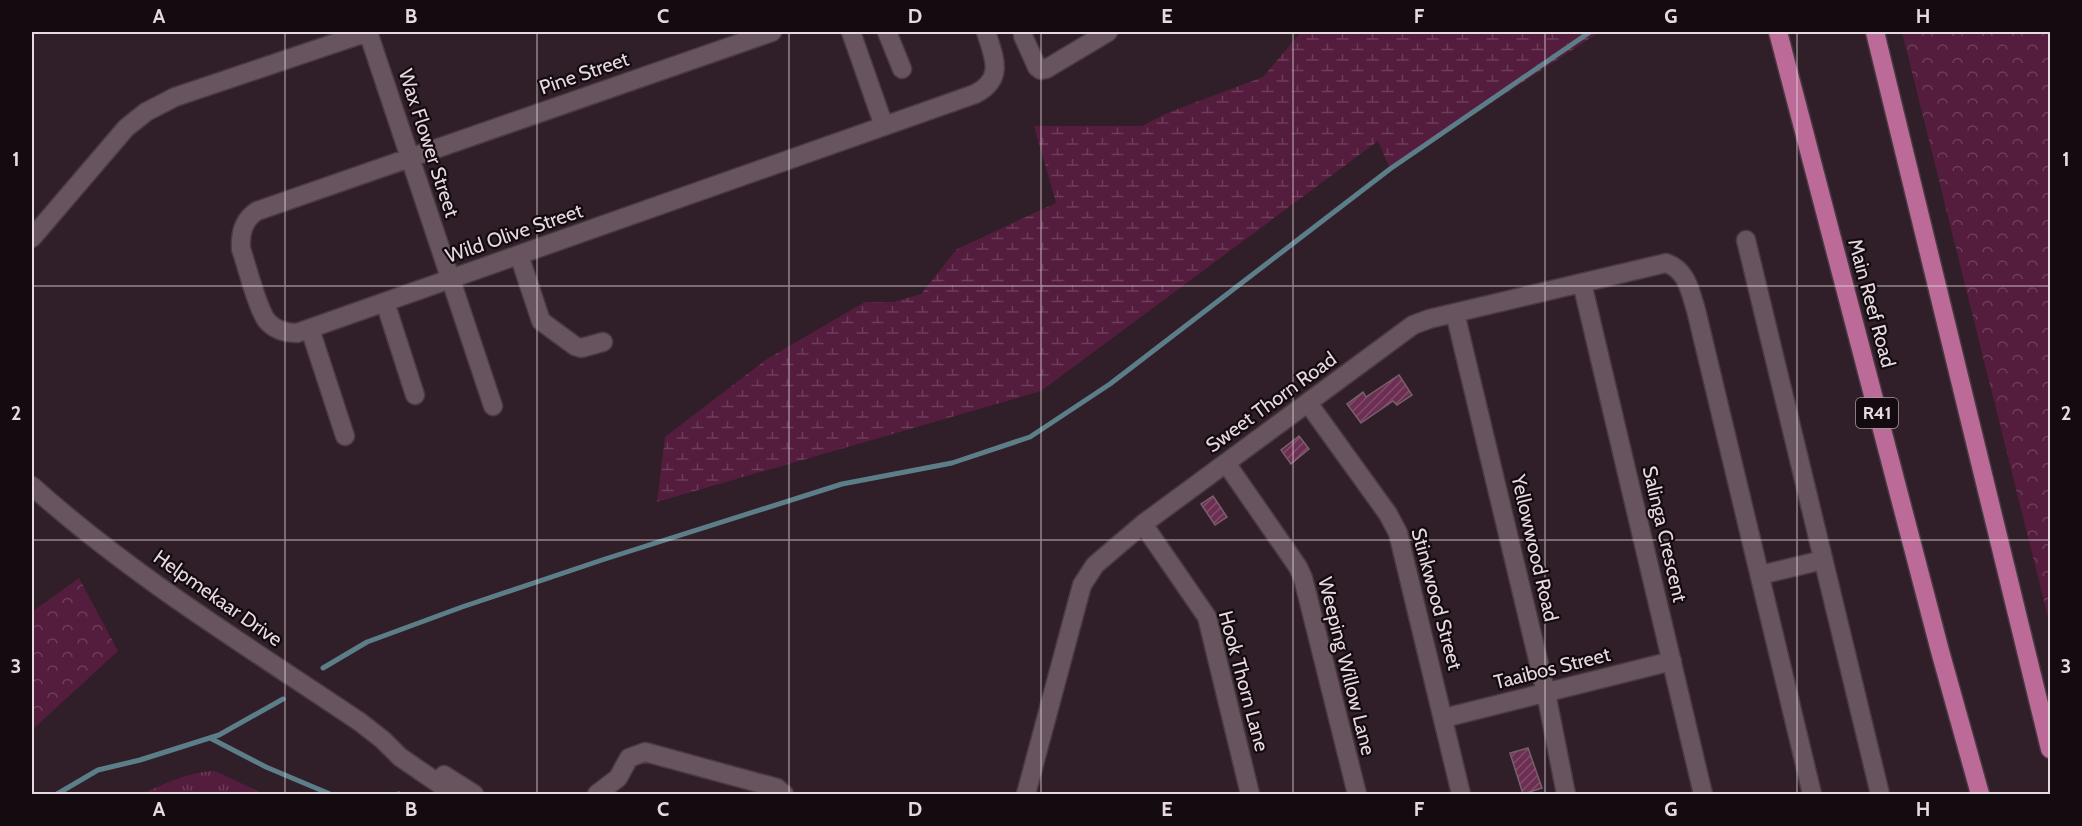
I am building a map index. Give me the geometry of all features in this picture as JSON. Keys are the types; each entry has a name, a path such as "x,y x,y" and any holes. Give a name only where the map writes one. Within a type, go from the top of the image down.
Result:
{"main road":[{"name":"Main Reef Road","path":"1778,32 1940,651 1980,795"},
{"path":"1875,32 2050,749"}],"street":[{"name":"Wax Flower Street","path":"368,32 493,406"},
{"path":"32,238 126,128 146,112 175,97 368,32"},
{"name":"Pine Street","path":"410,158 772,32"},
{"path":"851,32 884,126"},
{"path":"887,32 902,69"},
{"name":"Wild Olive Street","path":"410,158 257,211 244,224 241,249 267,321 286,333 297,333 310,329 975,94 987,87 994,75 994,57 986,32"},
{"path":"1023,36 1037,67 1041,70 1108,32"},
{"path":"1746,240 1880,795"},
{"path":"519,255 541,321 575,346 581,348 603,342"},
{"name":"Sweet Thorn Road","path":"1026,795 1082,585 1095,565 1143,524 1421,321 1666,263 1676,268 1684,276 1696,310 1760,575"},
{"name":"Salinga Crescent","path":"1582,283 1703,795"},
{"path":"385,302 415,394"},
{"name":"Yellowwood Road","path":"1455,313 1546,693 1566,795"},
{"path":"310,329 345,436"},
{"name":"Stinkwood Street","path":"1308,403 1388,514 1398,533 1461,795"},
{"name":"Weeping Willow Lane","path":"1226,463 1298,567 1303,578 1356,795"},
{"name":"Helpmekaar Drive","path":"32,486 95,540 192,609 360,722 383,740 399,757 454,795"},
{"name":"Hook Thorn Lane","path":"1143,524 1207,617 1250,795"},
{"path":"1812,795 1760,575 1823,560"},
{"name":"Taaibos Street","path":"1444,718 1672,661"},
{"name":"Helpmekaar Drive","path":"383,740 404,749 474,795"},
{"path":"597,795 620,786 629,758 645,752 777,788 784,795"}],"green space":[{"path":"1301,32 1600,32 1390,169 1378,141 1041,391 657,502 665,437 767,359 865,302 893,302 921,294 957,249 1056,203 1034,126 1142,126 1167,113 1263,77"},
{"path":"1902,32 2050,32 2050,625"},
{"path":"79,578 118,651 32,730 32,612"},
{"path":"215,771 264,794 142,794 186,776"}],"building":[{"path":"1399,375 1412,395 1397,405 1393,401 1361,423 1347,404 1363,392 1366,397"},
{"path":"1299,436 1309,449 1291,464 1281,450"},
{"path":"1213,496 1227,517 1215,525 1201,504"},
{"path":"1528,748 1542,788 1523,794 1510,753"}],"waterway":[{"path":"323,668 367,642 605,559 842,484 952,463 1030,437 1110,384 1390,169 1590,32"},
{"path":"57,794 98,770 140,760 219,735 283,699"},
{"path":"210,738 266,767 330,794"}]}
